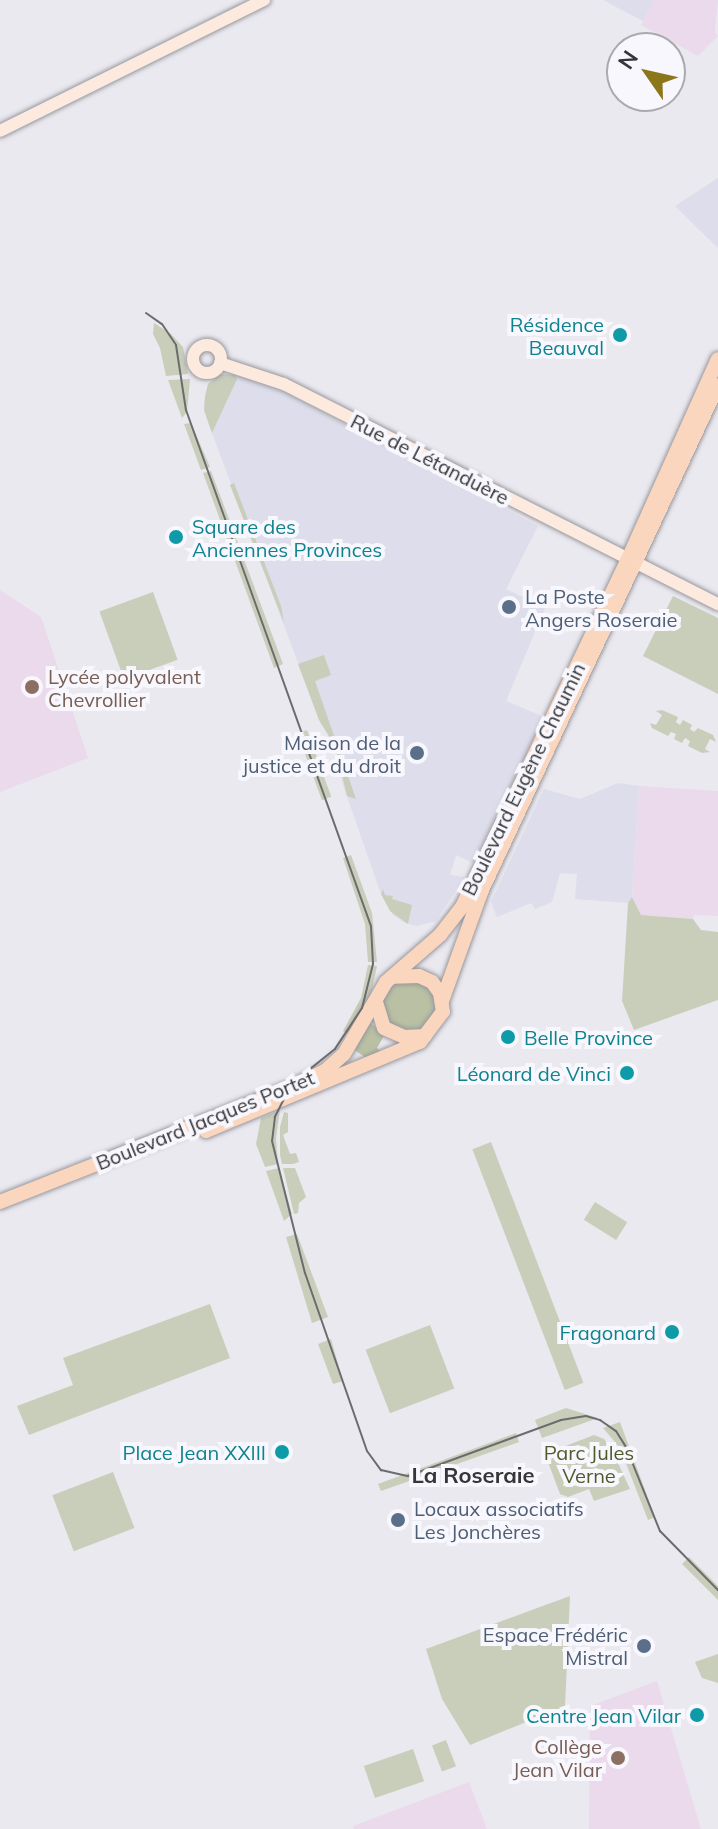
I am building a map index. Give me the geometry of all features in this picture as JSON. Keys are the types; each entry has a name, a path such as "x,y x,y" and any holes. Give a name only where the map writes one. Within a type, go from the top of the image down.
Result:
{"main road":[{"path":"632,561 718,359"},
{"path":"632,561 718,385"},
{"name":"Boulevard Eugène Chaumin","path":"390,979 440,935 462,907 632,561"},
{"name":"Boulevard Eugène Chaumin","path":"442,1001 482,890 632,561"},
{"path":"411,975 432,982 442,1001 440,1019 426,1036 404,1037 384,1028 377,1015 377,998 390,979 411,975"},
{"name":"Boulevard Jacques Portet","path":"0,1202 316,1077 344,1054 377,998"},
{"name":"Boulevard Jacques Portet","path":"0,1210 310,1091 404,1051 426,1036"}],"street":[{"path":"0,131 264,0"},
{"name":"Rue de Létanduère","path":"220,363 284,384 718,604"}],"shaded area":[{"path":"603,0 654,0 643,21"},
{"path":"654,0 718,0 715,32 718,36 698,56 686,49 686,32 654,32 641,25"},
{"path":"718,178 718,248 675,206"},
{"path":"220,374 235,375 286,393 538,526 506,589 545,608 506,701 544,717 473,863 456,855 450,875 465,877 436,921 417,926 405,923 393,915 381,894 343,785 335,746 321,724 206,417 207,386"},
{"name":"Lycée polyvalent Chevrollier","path":"0,590 41,617 88,758 0,792"},
{"path":"618,783 639,786 632,897 628,903 575,899 577,874 560,873 552,902 535,909 531,903 497,917 491,902 544,789 580,799"},
{"path":"639,786 718,791 718,916 694,915 693,919 641,915 632,897"},
{"path":"657,1681 701,1829 589,1829 590,1706"},
{"path":"469,1782 487,1829 354,1829 353,1826"}],"green space":[{"path":"154,323 183,347 188,374 166,376 160,348 153,334"},
{"path":"220,374 235,375 237,379 212,433 204,410 205,396 208,384"},
{"path":"190,379 187,412 182,418 168,380"},
{"path":"191,423 210,467 201,470 184,424"},
{"path":"211,471 283,664 274,668 203,473"},
{"path":"234,483 281,606 284,623 230,485"},
{"path":"153,592 178,660 124,679 99,611"},
{"path":"673,596 718,618 718,694 643,656"},
{"path":"324,655 331,675 315,681 356,799 347,796 335,746 319,720 298,664"},
{"path":"662,710 678,717 676,722 680,725 683,720 692,725 690,729 694,732 698,728 713,735 716,742 710,739 705,749 710,752 702,753 688,746 690,741 685,738 682,743 674,739 676,734 671,732 668,736 652,728 650,723 656,725 662,715 656,711"},
{"path":"307,730 331,797 322,800 298,733"},
{"path":"351,855 372,913 377,962 368,962 365,924 343,858"},
{"path":"383,889 385,895 393,896 392,899 412,905 408,924 390,911 381,894"},
{"path":"632,897 641,915 693,919 701,930 718,932 718,1000 634,1030 622,1001 628,903"},
{"path":"368,965 377,966 371,995 351,1036 343,1031 361,998"},
{"path":"419,979 435,992 438,1012 416,1035 386,1023 382,999 394,982"},
{"path":"371,1023 384,1036 377,1048 381,1052 371,1061 353,1049"},
{"path":"280,1110 276,1138 278,1164 265,1167 256,1144 261,1118"},
{"path":"284,1112 288,1113 288,1132 283,1135 290,1154 296,1153 299,1162 293,1164 282,1164 280,1155 280,1127"},
{"path":"491,1142 583,1383 565,1390 472,1149"},
{"path":"279,1168 292,1214 284,1221 266,1171"},
{"path":"283,1168 295,1168 306,1197 299,1203 298,1213 294,1214"},
{"path":"595,1202 627,1222 616,1240 584,1220"},
{"path":"297,1234 328,1317 312,1323 286,1237"},
{"path":"210,1304 230,1358 29,1435 17,1406 73,1385 63,1358"},
{"path":"430,1325 454,1388 390,1413 366,1350"},
{"path":"331,1339 343,1381 333,1384 318,1344"},
{"path":"566,1408 598,1418 542,1438 535,1420"},
{"path":"620,1422 655,1517 648,1520 620,1448 603,1428"},
{"path":"516,1433 519,1442 381,1491 378,1484"},
{"name":"Parc Jules Verne","path":"594,1435 604,1439 612,1450 630,1489 594,1501 589,1489 568,1497 560,1494 545,1454"},
{"path":"113,1472 135,1528 74,1551 52,1495"},
{"path":"689,1557 718,1586 718,1600 682,1564"},
{"path":"570,1596 565,1706 470,1745 442,1699 426,1649"},
{"path":"718,1654 718,1683 702,1678 695,1662"},
{"path":"446,1740 456,1766 442,1772 432,1745"},
{"path":"413,1749 424,1781 375,1798 364,1766"}],"tram line":[{"path":"146,313 162,324 176,345 186,410 371,926 373,964 362,1008 335,1049 300,1077 286,1095 275,1117 272,1141 305,1273 367,1451 381,1470 408,1476 561,1420 586,1416 600,1420 616,1431 626,1447 660,1531 718,1590"}],"place":[{"name":"Résidence Beauval","path":"620,335"},
{"name":"Square des Anciennes Provinces","path":"176,537"},
{"name":"La Poste Angers Roseraie","path":"509,607"},
{"name":"Lycée polyvalent Chevrollier","path":"32,687"},
{"name":"Maison de la justice et du droit","path":"417,753"},
{"name":"Belle Province","path":"508,1037"},
{"name":"Léonard de Vinci","path":"627,1073"},
{"name":"Fragonard","path":"672,1332"},
{"name":"Place Jean XXIII","path":"282,1452"},
{"name":"Locaux associatifs Les Jonchères","path":"398,1520"},
{"name":"Espace Frédéric Mistral","path":"644,1646"},
{"name":"Centre Jean Vilar","path":"697,1715"},
{"name":"Collège Jean Vilar","path":"618,1758"}],"district":[{"name":"La Roseraie","path":"473,1476"}]}
